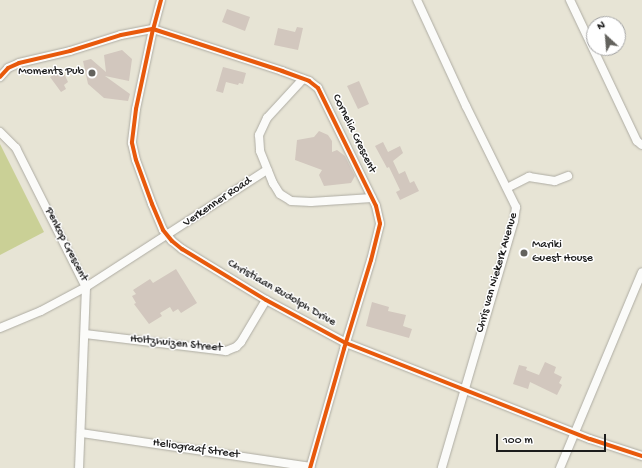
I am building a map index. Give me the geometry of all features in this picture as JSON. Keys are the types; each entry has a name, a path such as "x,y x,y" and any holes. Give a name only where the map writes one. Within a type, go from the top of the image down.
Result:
{"street":[{"name":"Christiaan Rudolph Drive","path":"161,0 153,29 136,109 132,143 136,160 152,204 167,236 182,249 266,300 346,343 576,433 642,456"},
{"name":"Chris van Niekerk Avenue","path":"417,0 466,106 514,201 516,212 442,468"},
{"path":"570,0 637,141 642,146"},
{"name":"Cornelia Crescent","path":"0,77 8,68 19,63 121,35 153,29 209,46 303,78 322,93 379,213 380,224 311,467"},
{"path":"303,78 267,118 260,130 258,141 267,170 280,194 291,201 311,202 372,198"},
{"name":"Penkop Crescent","path":"0,132 16,148 86,287 79,468"},
{"name":"Verkenner Road","path":"0,328 40,311 86,287 267,170"},
{"path":"507,188 529,177 553,182 568,176"},
{"path":"560,468 576,433 642,272"},
{"name":"Holtzhuizen Street","path":"85,334 226,351 236,347 241,342 266,300"},
{"name":"Heliograaf Street","path":"81,434 311,467"}],"green space":[{"path":"0,144 44,232 0,255"}],"building":[{"path":"227,9 250,17 245,31 222,22"},
{"path":"297,27 303,28 298,50 274,45 278,28 295,32"},
{"path":"122,50 132,59 129,81 105,76 130,94 128,101 104,98 88,84 83,61 91,59 106,72 104,55"},
{"path":"223,67 246,73 243,84 239,83 238,85 226,82 223,93 216,91"},
{"path":"62,69 68,82 64,85 66,89 61,92 50,77"},
{"path":"359,81 369,104 358,109 347,86"},
{"path":"319,131 328,135 332,141 332,152 337,150 345,156 355,176 351,183 324,186 319,175 322,170 295,160 297,140 314,137"},
{"path":"383,142 388,152 400,146 403,153 393,161 399,174 405,171 410,183 414,181 419,191 400,200 396,192 400,190 389,167 387,168 375,146"},
{"path":"176,269 197,303 181,313 178,309 173,312 170,307 160,313 162,316 149,324 134,304 136,303 132,296 136,294 133,290 150,279 153,283"},
{"path":"372,302 389,307 388,311 406,315 403,326 412,329 409,338 366,326"},
{"path":"545,362 556,367 554,373 562,377 559,383 562,385 557,395 530,382 528,389 513,384 519,365 527,367 526,370 539,375"}],"cycle path":[{"path":"161,0 153,29 136,109 132,143 136,160 152,204 163,230 172,241 182,249 266,300 346,343 590,439 642,456"},
{"path":"0,77 8,68 19,63 70,51 121,35 153,29 282,71 309,81 318,88 376,206 380,224 371,260 310,468"}],"place":[{"name":"Moments Pub","path":"92,73"},
{"name":"Mariki Guest House","path":"524,253"}]}
